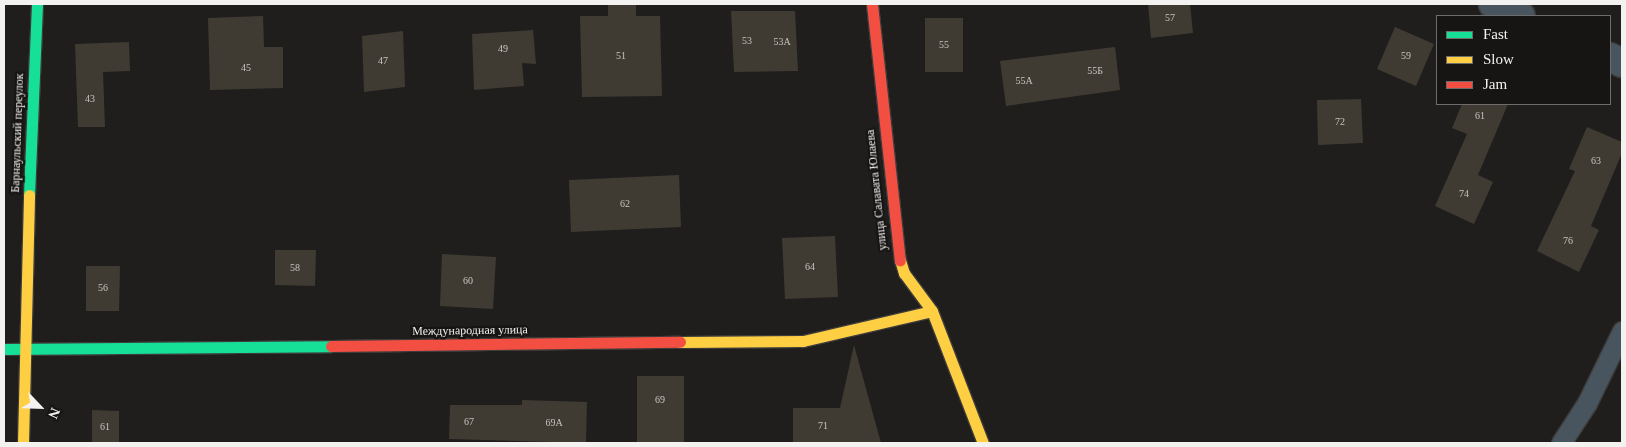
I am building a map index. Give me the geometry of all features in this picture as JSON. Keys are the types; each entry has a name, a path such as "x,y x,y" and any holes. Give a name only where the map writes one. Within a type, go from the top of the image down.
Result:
{"street":[{"name":"Барнаульский переулок","path":"23,443 22,350 37,4"},
{"name":"улица Салавата Юлаева","path":"872,4 895,244 904,273 932,311 984,443"},
{"path":"1494,4 1519,15"},
{"name":"Международная улица","path":"4,349 803,341 932,311"}],"lane":[{"path":"1560,443 1587,403 1622,331"}],"building":[{"path":"608,4 636,4 636,16 660,16 662,96 582,97 580,16 608,16"},
{"path":"1148,4 1190,4 1193,33 1151,38"},
{"path":"731,11 795,11 798,71 734,72"},
{"path":"263,16 264,47 283,47 283,88 210,90 208,18"},
{"path":"925,18 963,18 963,72 925,72"},
{"path":"1395,27 1434,44 1416,86 1377,69"},
{"path":"533,30 536,64 522,63 524,86 474,90 472,34"},
{"path":"403,31 405,87 364,92 362,36"},
{"path":"129,42 130,71 103,72 105,127 78,127 75,44"},
{"path":"1115,47 1120,90 1006,106 1000,61"},
{"path":"1361,99 1363,143 1318,145 1317,100"},
{"path":"1462,105 1508,105 1478,175 1493,182 1474,224 1435,206 1467,134 1452,128"},
{"path":"1587,127 1622,142 1622,153 1591,226 1599,230 1579,272 1537,251 1575,171 1569,169"},
{"path":"679,175 681,227 571,232 569,180"},
{"path":"835,236 838,297 785,299 782,238"},
{"path":"275,250 316,250 315,286 275,285"},
{"path":"442,254 496,257 493,309 440,306"},
{"path":"86,266 120,266 119,311 86,311"},
{"path":"854,345 881,443 793,443 793,408 840,408"},
{"path":"637,376 684,376 684,443 637,443"},
{"path":"522,400 587,402 586,443 449,439 450,405 522,405"},
{"path":"92,410 119,411 119,443 92,443"}],"traffic: fast":[{"path":"29,195 37,4"},
{"path":"4,349 331,346"}],"traffic: slow":[{"path":"23,443 29,195"},
{"path":"900,260 904,273 932,311 983,443"},
{"path":"680,342 803,341 932,311"}],"traffic: jam":[{"path":"872,4 900,260"},
{"path":"331,346 680,342"}]}
